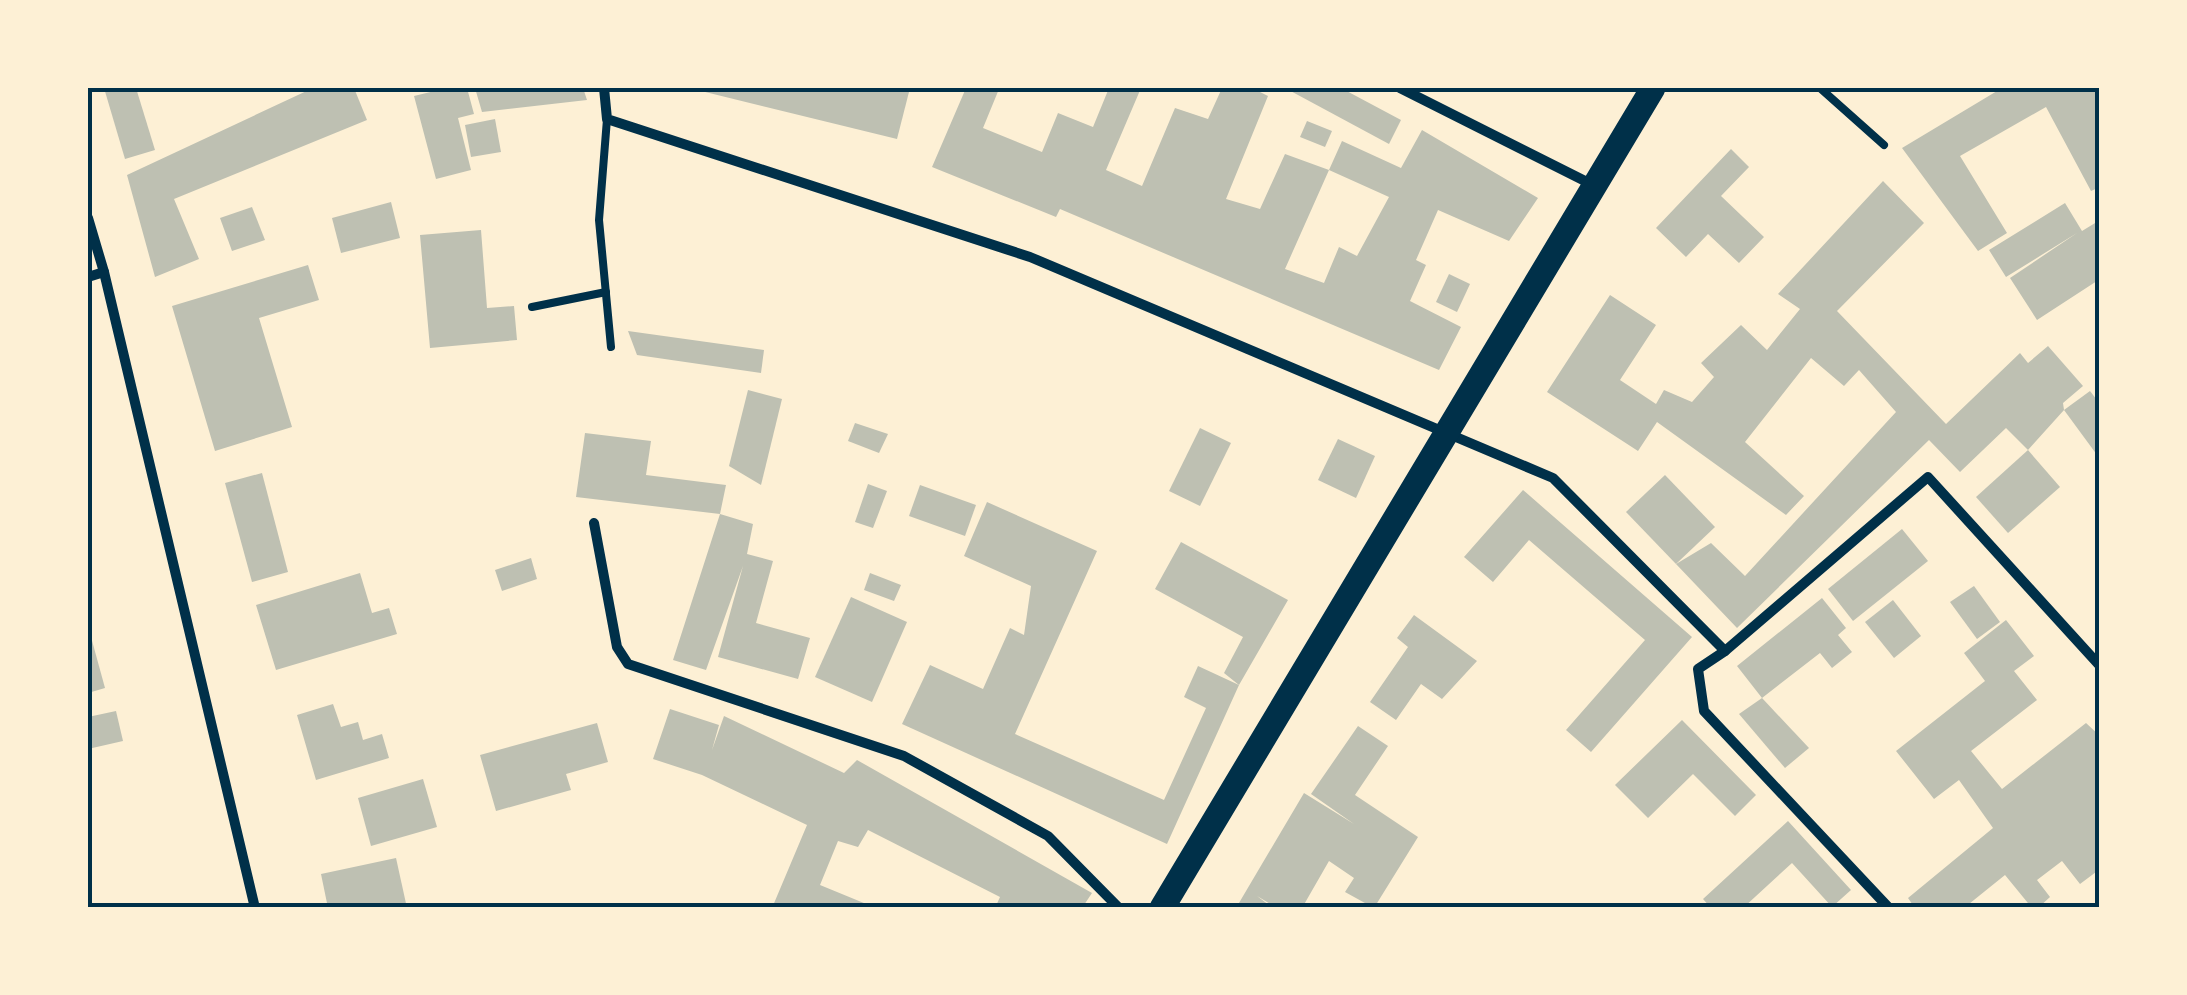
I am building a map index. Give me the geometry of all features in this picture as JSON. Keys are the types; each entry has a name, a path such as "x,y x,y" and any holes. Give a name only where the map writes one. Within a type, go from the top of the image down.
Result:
{"main road":[{"path":"1162,908 1449,431 1591,184 1652,88"}],"street":[{"path":"604,88 607,119 1030,257 1553,478 1725,651"},
{"path":"1400,88 1591,184"},
{"path":"88,218 255,908"},
{"path":"88,276 104,272"},
{"path":"1888,908 1704,711 1698,669 1725,651 1928,477 2100,666"},
{"path":"594,523 616,648 628,664 904,756 1048,836 1118,908"}],"lane":[{"path":"1820,88 1884,145"},
{"path":"607,119 599,220 611,347"},
{"path":"532,307 606,292"}],"building":[{"path":"104,88 136,88 155,150 125,159"},
{"path":"313,88 354,88 367,120 174,199 199,259 155,277 127,175"},
{"path":"467,88 474,114 458,118 471,170 436,179 414,96"},
{"path":"475,88 583,88 587,100 482,112"},
{"path":"689,88 910,88 897,139"},
{"path":"966,88 999,89 983,128 1042,152 1058,113 1093,127 1109,88 1141,88 1106,170 1142,186 1175,108 1208,119 1222,88 1252,88 1268,96 1226,199 1260,209 1285,154 1329,170 1342,141 1401,168 1422,130 1538,198 1509,241 1438,210 1416,260 1426,265 1410,301 1461,327 1439,370 1060,209 1056,217 932,167","holes":["1329,170 1389,197 1357,256 1339,247 1324,283 1285,269"]},
{"path":"1285,88 1341,88 1401,120 1389,144"},
{"path":"2002,88 2095,88 2100,95 2100,187 2091,191 2046,107 1960,156 2007,233 1978,251 1902,148"},
{"path":"495,119 501,152 471,157 465,125"},
{"path":"1307,121 1332,131 1325,147 1300,137"},
{"path":"1731,149 1749,167 1721,196 1764,237 1739,263 1708,234 1686,257 1656,228"},
{"path":"1883,181 1924,223 1837,311 1946,424 2020,353 2028,363 2048,346 2083,386 2063,403 2064,410 2028,450 2006,428 1960,472 1929,440 1737,628 1676,564 1711,543 1745,576 1896,412 1859,370 1844,386 1811,358 1745,442 1804,496 1786,515 1657,422 1638,451 1547,392 1610,295 1656,325 1620,380 1656,404 1664,390 1692,402 1714,377 1701,363 1741,325 1767,350 1800,309 1778,294"},
{"path":"391,202 400,238 341,253 332,218"},
{"path":"2065,203 2082,231 2100,220 2100,279 2037,320 2010,278 2077,233 2006,277 1989,250"},
{"path":"252,207 265,240 232,251 220,218"},
{"path":"481,230 487,308 514,306 517,340 430,348 420,235"},
{"path":"308,265 319,300 259,318 292,427 215,451 172,306"},
{"path":"1449,274 1470,284 1457,312 1436,302"},
{"path":"628,331 764,350 761,373 637,355"},
{"path":"748,390 782,399 761,485 729,466"},
{"path":"2090,391 2100,404 2100,459 2064,410"},
{"path":"855,423 888,434 879,453 848,441"},
{"path":"1200,428 1231,443 1200,506 1169,491"},
{"path":"585,433 651,441 646,475 726,485 720,514 576,497"},
{"path":"1338,439 1375,456 1356,498 1318,480"},
{"path":"2028,450 2060,487 2008,533 1976,497"},
{"path":"262,473 288,572 252,582 225,483"},
{"path":"1665,475 1715,527 1676,564 1626,512"},
{"path":"868,484 887,491 873,528 855,522"},
{"path":"920,485 976,505 965,536 909,516"},
{"path":"1523,490 1692,637 1591,752 1566,730 1645,640 1529,540 1493,582 1464,557"},
{"path":"987,502 1097,551 1015,734 1164,800 1206,708 1184,697 1198,666 1239,685 1167,844 902,724 930,665 983,689 1010,628 1024,635 1031,586 964,556"},
{"path":"720,514 753,524 747,554 773,561 756,623 810,638 798,679 718,657 743,566 706,670 673,660"},
{"path":"1902,529 1928,561 1853,621 1828,589"},
{"path":"1181,542 1288,600 1239,685 1224,673 1243,637 1155,589"},
{"path":"531,558 537,579 502,591 495,570"},
{"path":"360,573 372,613 389,608 397,634 276,670 256,605"},
{"path":"870,573 901,585 894,601 864,590"},
{"path":"1974,586 2000,622 1977,639 1950,602"},
{"path":"851,597 907,622 872,702 815,677"},
{"path":"1822,598 1846,628 1838,635 1852,652 1832,668 1820,653 1762,698 1737,666"},
{"path":"1893,600 1921,636 1894,658 1865,622"},
{"path":"1414,615 1477,661 1442,699 1421,684 1396,720 1370,702 1408,647 1397,638"},
{"path":"2006,620 2034,656 2014,671 2037,700 1971,751 2002,789 2086,723 2100,736 2100,869 2080,884 2062,861 2037,880 2050,897 2038,908 2032,908 2005,875 1964,908 1915,908 1908,898 1993,828 1959,780 1934,799 1896,751 1985,681 1964,653"},
{"path":"88,626 105,688 88,693"},
{"path":"1762,698 1809,748 1785,768 1739,714"},
{"path":"333,704 341,727 358,722 363,740 382,734 389,758 316,780 297,715"},
{"path":"670,709 719,725 712,750 724,716 844,773 857,760 1092,893 1082,908 995,908 1000,897 868,830 858,847 838,841 820,885 876,908 772,908 807,825 702,775 653,759"},
{"path":"116,711 123,741 88,749 88,717"},
{"path":"1682,720 1756,795 1735,816 1693,774 1648,818 1615,785"},
{"path":"597,723 608,762 566,774 571,790 496,811 480,755"},
{"path":"1358,726 1388,746 1355,795 1418,837 1374,908 1345,892 1354,878 1329,861 1302,908 1277,908 1257,896 1273,908 1236,908 1304,793 1354,824 1311,794"},
{"path":"423,779 437,827 371,846 358,798"},
{"path":"1788,821 1851,890 1832,907 1792,863 1743,908 1711,908 1703,899"},
{"path":"396,858 407,908 328,908 321,874"}]}
